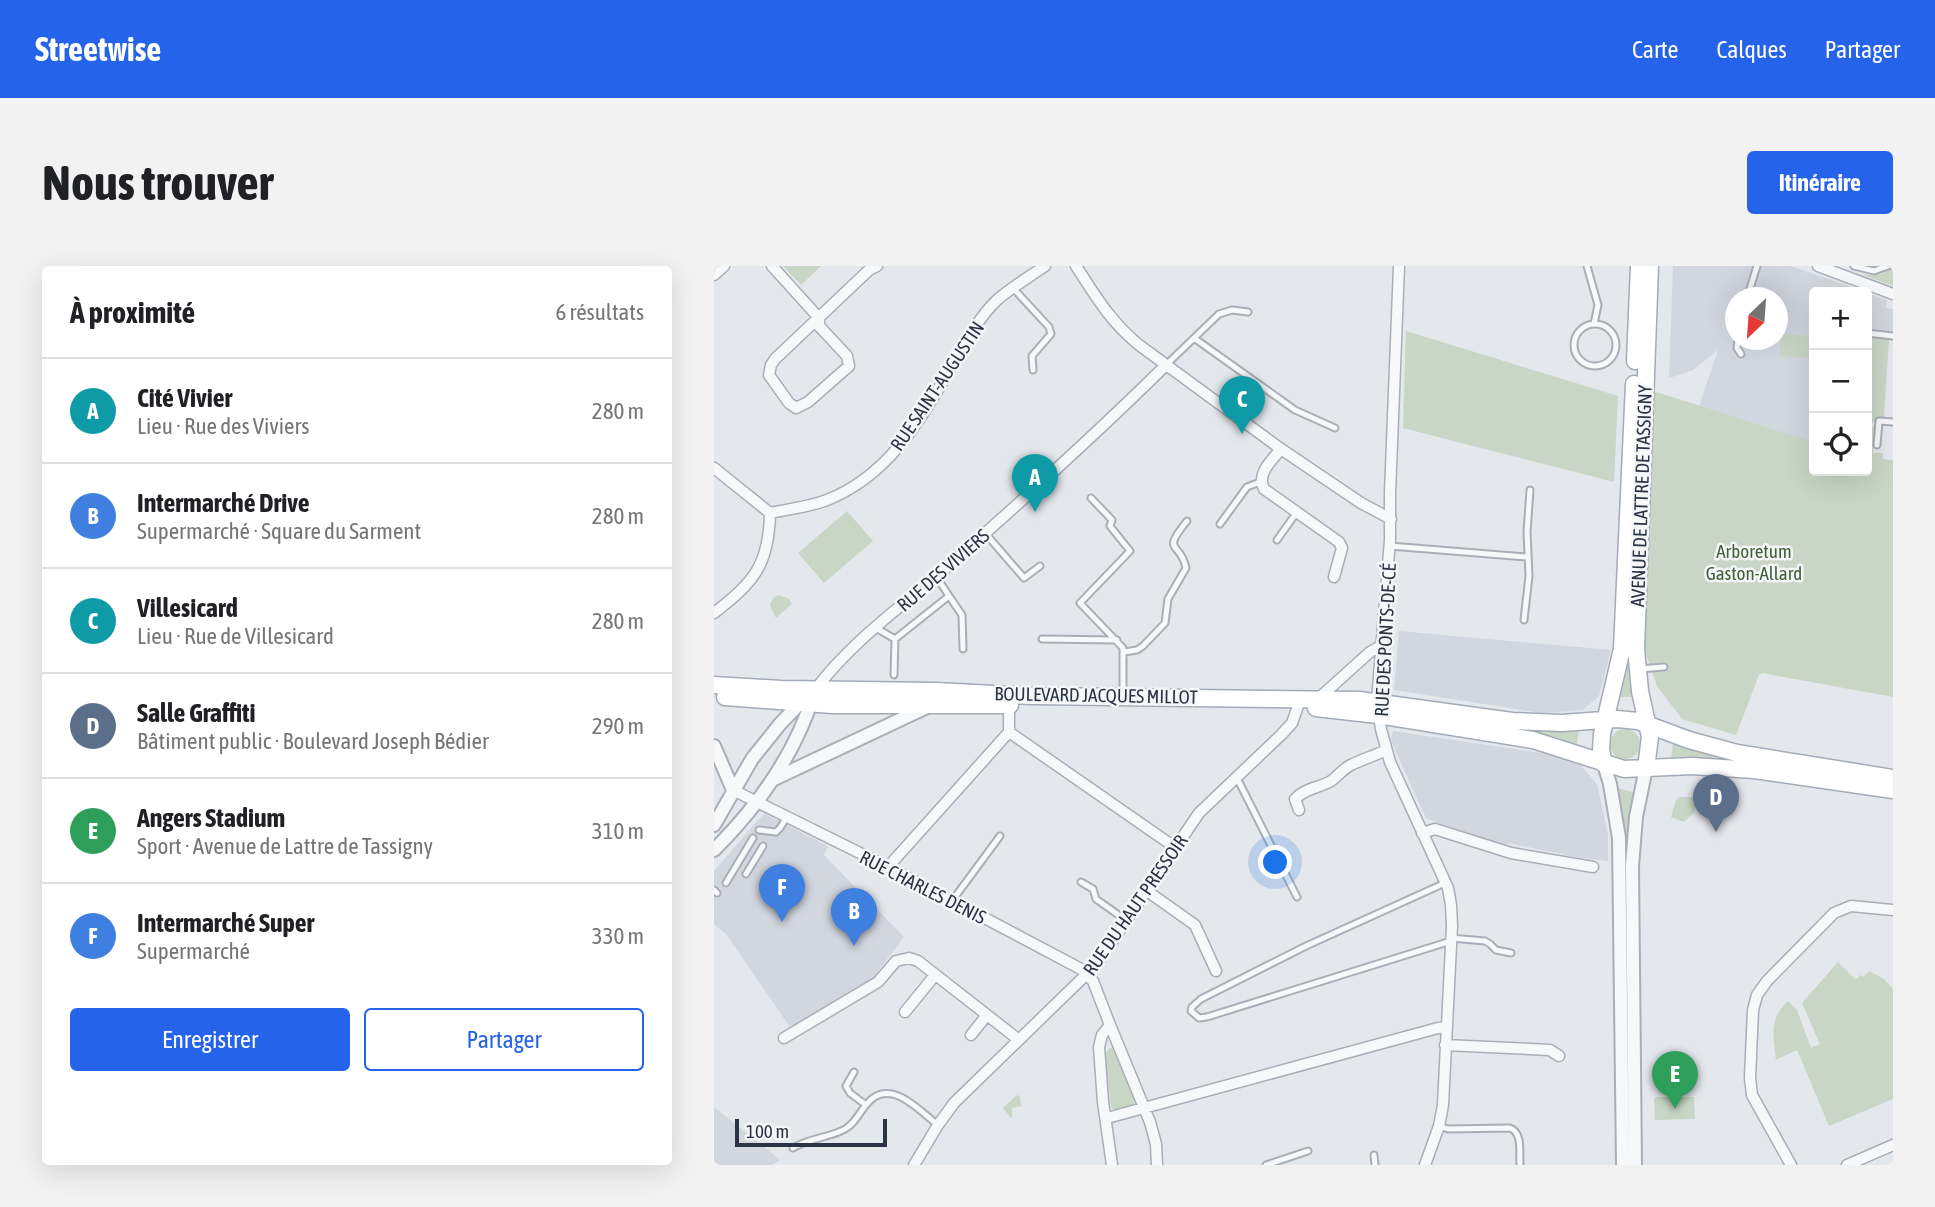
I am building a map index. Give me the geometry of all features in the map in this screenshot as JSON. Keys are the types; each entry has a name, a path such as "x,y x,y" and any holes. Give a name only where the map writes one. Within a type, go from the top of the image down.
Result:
{"main road":[{"name":"AVENUE DE LATTRE DE TASSIGNY","path":"1605,720 1622,649 1639,266"},
{"name":"AVENUE DE LATTRE DE TASSIGNY","path":"1648,725 1637,669 1636,649 1650,266"},
{"path":"714,685 808,699"},
{"name":"BOULEVARD JACQUES MILLOT","path":"808,699 936,691 1033,696 1319,698 1378,708"},
{"path":"714,695 808,699"},
{"name":"BOULEVARD JACQUES MILLOT","path":"808,699 929,706 1378,708"},
{"path":"1378,708 1512,721 1562,723 1628,720 1737,753 1893,778"},
{"path":"1378,708 1533,740 1624,769 1692,766 1754,769 1893,790"},
{"path":"1604,764 1601,739 1605,720"},
{"path":"1646,768 1650,749 1648,725"}],"street":[{"path":"714,275 724,266"},
{"path":"772,266 819,318 819,326 847,356 849,366 808,402 796,408 789,403 769,375 775,359 819,318 869,270 877,266"},
{"name":"RUE SAINT-AUGUSTIN","path":"770,513 827,500 863,481 882,465 915,426 976,326 996,301 1045,266"},
{"path":"1076,266 1106,314 1139,345 1281,449 1360,503 1391,519"},
{"name":"RUE DES PONTS-DE-CÉ","path":"1399,266 1390,546 1378,708 1386,750 1445,883 1451,905 1443,1105 1439,1126 1425,1165"},
{"path":"1818,266 1893,294"},
{"name":"RUE DES VIVIERS","path":"808,699 843,656 1087,442 1166,365"},
{"path":"1281,449 1262,474 1260,482 1264,489 1339,542 1342,548 1334,577"},
{"path":"714,468 770,513 768,547 764,561 740,593 714,614"},
{"path":"1319,698 1370,652 1382,645"},
{"path":"714,825 752,759 808,699"},
{"name":"BOULEVARD JACQUES MILLOT","path":"714,849 772,780 801,730 808,699"},
{"path":"887,867 1009,732 1009,705"},
{"name":"BOULEVARD JACQUES MILLOT","path":"772,780 929,706"},
{"name":"RUE DU HAUT PRESSOIR","path":"914,1165 938,1125 963,1093 1096,965 1199,813 1281,736 1292,723 1298,706"},
{"path":"1009,732 1175,848"},
{"path":"714,746 733,790"},
{"path":"1299,810 1296,799 1306,790 1332,780 1347,767 1386,750"},
{"path":"1604,764 1617,815 1619,838 1623,1165"},
{"path":"1635,1165 1632,866 1636,817 1646,768"},
{"name":"RUE CHARLES DENIS","path":"733,790 887,867 1087,975"},
{"path":"1422,833 1435,829 1511,853 1592,867"},
{"path":"1147,891 1195,925 1216,971"},
{"path":"1791,1165 1752,1095 1750,1078 1753,1010 1757,995 1774,973 1834,913 1851,906 1893,909"},
{"path":"784,1038 878,982 892,963 909,958 918,961 1019,1040"},
{"path":"905,1012 935,975"},
{"path":"1087,975 1097,989 1144,1108 1156,1144 1157,1165"},
{"path":"971,1035 987,1015"},
{"path":"1110,1025 1102,1035 1099,1047 1112,1165"},
{"path":"1107,1118 1446,1027"},
{"path":"1445,1045 1550,1050 1559,1056"},
{"path":"1847,1165 1893,1145"}],"lane":[{"path":"1587,266 1598,306 1594,324"},
{"path":"1751,287 1757,266"},
{"path":"1854,266 1874,271 1888,266"},
{"path":"1013,288 1049,327 1051,334 1032,356 1033,370"},
{"path":"1166,365 1219,314 1232,310 1248,312"},
{"path":"1594,324 1612,332 1616,345 1611,358 1600,365 1587,364 1581,360 1574,348 1581,329 1594,324"},
{"path":"1872,334 1893,336"},
{"path":"1194,338 1295,410 1335,428"},
{"path":"1738,350 1741,354"},
{"path":"1877,445 1879,421 1893,422"},
{"path":"1220,524 1247,487 1260,482"},
{"path":"1524,620 1529,576 1527,532 1531,490"},
{"path":"1091,498 1112,520 1110,526 1130,551 1080,603 1117,640 1124,652 1123,697"},
{"path":"1277,540 1297,512"},
{"path":"1124,652 1143,646 1165,623 1168,599 1186,568 1186,562 1174,548 1173,542 1187,521"},
{"path":"985,533 1024,578 1040,566"},
{"path":"1390,546 1527,557"},
{"path":"936,576 962,615 963,649"},
{"path":"894,675 895,639 948,596"},
{"path":"876,628 895,639"},
{"path":"1042,639 1117,640"},
{"path":"1637,669 1664,667"},
{"path":"1236,777 1297,897"},
{"path":"769,839 788,816"},
{"path":"759,830 776,832"},
{"path":"952,901 1000,836"},
{"path":"726,883 753,838"},
{"path":"746,874 763,846"},
{"path":"1081,882 1093,889 1096,899 1126,921"},
{"path":"1445,883 1306,946 1202,999 1191,1011 1199,1018 1207,1017 1451,939 1485,942 1496,950 1511,953"},
{"path":"854,1072 846,1086 850,1093 866,1105"},
{"path":"793,1148 848,1128 873,1098 889,1094 899,1095 938,1125"},
{"path":"1439,1126 1448,1129 1515,1129 1518,1134 1520,1165"},
{"path":"1266,1165 1308,1152"},
{"path":"1374,1155 1375,1165"}],"shaded area":[{"path":"1673,266 1791,266 1851,287 1809,287 1809,440 1699,406 1718,350 1693,370 1669,378"},
{"path":"1872,295 1887,300 1886,308 1893,309 1893,331 1872,330"},
{"path":"1399,631 1611,650 1599,696 1583,710 1542,713 1394,690"},
{"path":"1393,731 1554,755 1581,766 1597,784 1608,835 1608,861 1508,843 1505,847 1426,818 1391,739"},
{"path":"765,814 828,846 824,855 904,937 872,979 790,1027 726,934 714,924 714,871"},
{"path":"714,1107 780,1160 771,1165 714,1165"}],"green space":[{"path":"783,266 821,266 801,285"},
{"path":"1893,267 1893,286 1864,275 1882,274"},
{"path":"1406,331 1618,396 1614,482 1403,428"},
{"path":"1788,334 1809,336 1809,358 1780,356 1780,350 1788,350"},
{"path":"1872,336 1889,339 1884,417 1872,422"},
{"name":"Arboretum Gaston-Allard","path":"1650,390 1809,440 1809,476 1872,476 1872,427 1876,427 1873,453 1883,453 1883,459 1893,460 1893,697 1762,673 1736,735 1682,719 1657,686 1640,636"},
{"path":"847,511 873,541 824,583 798,553"},
{"path":"778,595 788,598 792,604 776,618 770,605"},
{"path":"1628,648 1635,697 1620,697 1619,696"},
{"path":"1528,729 1579,729 1577,744"},
{"path":"1625,729 1631,730 1639,738 1639,750 1631,758 1625,759 1619,758 1611,750 1610,744 1611,738 1619,730"},
{"path":"1673,743 1718,758 1719,759 1671,759"},
{"path":"1618,788 1633,792 1627,873 1623,822"},
{"path":"1679,797 1698,797 1694,813 1684,822 1671,817"},
{"path":"1838,962 1856,980 1869,971 1884,979 1893,989 1893,1099 1829,1126 1797,1050 1776,1060 1774,1028 1778,1014 1788,1001 1797,1010 1811,1048 1820,1044 1802,1003"},
{"path":"1110,1048 1115,1049 1118,1055 1136,1103 1134,1107 1116,1112 1111,1107 1105,1054"},
{"path":"1017,1095 1020,1097 1021,1106 1012,1108 1011,1118 1003,1108"},
{"path":"1656,1097 1694,1097 1695,1119 1655,1120"}],"place":[{"name":"Villesicard","path":"1242,434"},
{"name":"Cité Vivier","path":"1035,512"},
{"name":"Salle Graffiti","path":"1716,832"},
{"name":"Intermarché Super","path":"782,922"},
{"name":"Intermarché Drive","path":"854,946"},
{"name":"Angers Stadium","path":"1675,1109"}]}
